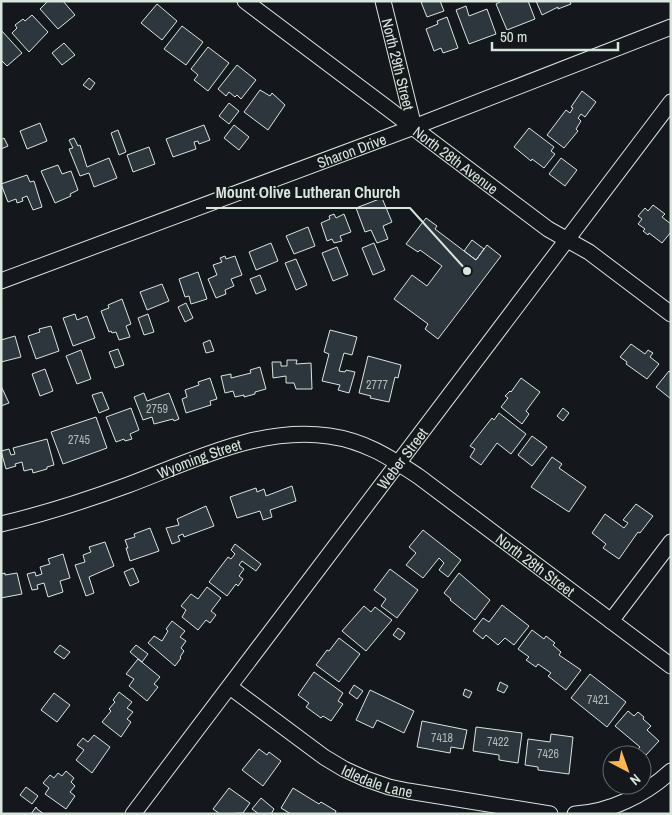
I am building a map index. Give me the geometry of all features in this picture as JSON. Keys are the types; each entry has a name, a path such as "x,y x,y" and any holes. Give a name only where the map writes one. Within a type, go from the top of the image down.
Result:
{"street":[{"name":"North 28th Avenue","path":"245,1 548,229 588,252 671,314"},
{"name":"North 29th Street","path":"383,1 414,127"},
{"name":"Sharon Drive","path":"1,281 414,127 671,28"},
{"name":"Weber Street","path":"133,814 671,102"},
{"name":"Wyoming Street","path":"1,524 112,491 227,447 272,436 289,434 330,436 379,451 398,463"},
{"name":"North 28th Street","path":"398,463 671,666"},
{"path":"611,621 671,542"},
{"name":"Idledale Lane","path":"230,687 324,757 366,779 408,791 550,814"},
{"path":"575,814 604,809 630,800 650,788 671,771"}],"building":[{"path":"48,1 63,1 75,15 58,29 40,9"},
{"path":"440,1 444,11 427,17 421,2"},
{"path":"502,1 528,1 535,19 507,30 496,4"},
{"path":"536,1 570,1 571,4 558,9 558,7 542,15"},
{"path":"157,4 177,21 162,40 141,23"},
{"path":"466,6 469,16 487,9 496,34 469,44 456,10"},
{"path":"32,15 48,32 29,52 12,33 17,28 15,25 23,19 25,21"},
{"path":"447,17 458,48 443,53 441,48 434,51 426,29 438,24 437,21"},
{"path":"182,26 203,42 186,65 164,49"},
{"path":"1,30 22,53 7,66 1,60"},
{"path":"64,43 75,55 62,65 52,53"},
{"path":"208,47 229,63 208,91 194,80 198,75 191,69"},
{"path":"237,65 256,80 241,99 229,92 226,96 218,89"},
{"path":"89,78 95,83 90,90 83,85"},
{"path":"260,90 270,96 272,93 285,105 268,130 244,112"},
{"path":"582,91 596,102 585,117 581,114 578,118 581,121 576,129 578,131 564,148 547,135 566,110 570,113 573,108 571,107"},
{"path":"229,103 239,111 229,124 219,116"},
{"path":"40,123 47,141 27,149 20,131"},
{"path":"204,125 210,140 199,144 198,141 194,142 196,149 173,157 166,139"},
{"path":"234,125 249,137 239,150 224,138"},
{"path":"529,128 554,147 551,151 555,154 544,168 532,159 531,161 514,147"},
{"path":"118,130 126,152 119,155 111,133"},
{"path":"4,138 8,146 1,149 1,140"},
{"path":"74,138 78,146 80,145 87,167 109,158 117,178 94,187 89,173 80,176 69,149 73,148 69,140"},
{"path":"149,147 155,164 133,172 127,155"},
{"path":"561,158 577,170 565,186 549,174"},
{"path":"58,165 62,174 71,171 78,190 70,194 71,196 55,203 41,171"},
{"path":"27,175 30,182 34,181 42,207 33,210 27,196 22,198 23,201 17,203 16,199 8,202 1,184"},
{"path":"382,198 392,222 383,226 388,239 377,243 371,230 365,232 356,208"},
{"path":"653,205 665,214 662,217 671,224 671,232 662,243 649,233 648,235 643,231 645,229 638,224 642,219 638,216 645,208 648,211"},
{"path":"334,214 336,218 344,214 351,232 340,236 342,241 334,243 332,239 327,241 321,223 330,219 329,216"},
{"path":"426,218 437,226 435,229 476,260 487,245 501,256 438,339 425,329 428,324 394,299 412,275 427,286 442,266 420,250 418,252 406,244"},
{"path":"308,227 315,246 294,254 286,236"},
{"path":"472,240 484,249 476,260 464,251"},
{"path":"271,243 278,261 256,270 249,252"},
{"path":"374,243 385,270 373,275 362,248"},
{"path":"337,247 348,275 333,281 322,253"},
{"path":"225,256 226,259 235,256 242,275 231,279 234,286 225,290 226,294 216,298 208,279 217,275 213,265 222,262 220,258"},
{"path":"296,259 307,285 296,290 285,263"},
{"path":"198,272 207,299 191,304 189,296 185,297 179,279"},
{"path":"260,275 266,290 256,294 250,279"},
{"path":"162,284 169,301 147,310 140,292"},
{"path":"122,299 131,324 126,326 130,337 119,340 116,332 109,332 101,311 109,308 108,305"},
{"path":"186,303 193,318 185,322 178,307"},
{"path":"75,314 77,320 87,316 95,338 73,346 63,318"},
{"path":"148,314 154,332 144,335 138,318"},
{"path":"51,326 59,351 36,359 28,336 40,332 39,329"},
{"path":"330,330 357,337 352,355 344,353 339,371 355,372 349,393 338,390 340,385 322,381 329,354 324,352"},
{"path":"15,336 21,357 1,362 1,340"},
{"path":"210,340 214,351 206,353 203,343"},
{"path":"631,344 645,354 648,350 653,353 650,357 659,364 647,379 626,364 627,362 620,357"},
{"path":"118,349 124,365 115,368 109,352"},
{"path":"81,350 91,379 77,384 66,356"},
{"path":"368,356 401,365 398,378 395,377 389,402 370,398 371,396 359,393"},
{"path":"287,360 297,360 296,364 311,363 312,389 296,389 294,383 286,383 286,376 273,378 272,362 281,362 281,366 287,366"},
{"path":"260,367 266,389 244,397 244,395 235,397 233,391 225,393 221,376 231,374 231,378 251,373 250,370"},
{"path":"45,369 53,391 40,396 32,374"},
{"path":"669,371 671,373 671,399 656,387"},
{"path":"210,378 217,399 210,401 211,405 186,413 182,399 187,397 185,390 199,385 198,382"},
{"path":"521,378 540,392 526,411 529,414 522,424 501,407 508,398 505,396 511,392"},
{"path":"1,386 9,403 1,406"},
{"path":"102,392 109,409 99,413 92,395"},
{"path":"144,393 147,401 169,393 179,419 154,424 152,417 143,420 134,397"},
{"path":"131,408 139,430 130,434 132,439 116,442 106,417"},
{"path":"563,408 569,413 563,421 557,416"},
{"path":"499,413 526,434 511,454 497,443 481,465 470,457 475,449 470,446 492,418 494,420"},
{"path":"96,417 107,448 63,464 51,432"},
{"path":"532,436 547,447 532,466 518,455"},
{"path":"47,439 54,465 33,473 32,469 24,471 22,462 6,469 1,451 9,449 11,455 15,454 13,448"},
{"path":"552,457 562,464 559,468 586,487 569,512 531,487"},
{"path":"292,486 296,501 270,510 272,517 263,520 260,511 237,518 230,497 256,488 257,492 264,489 266,496"},
{"path":"636,504 653,516 640,533 638,532 619,559 603,548 606,544 592,533 605,514 624,528 628,523 623,520"},
{"path":"206,506 214,526 184,537 183,534 178,536 180,541 172,544 166,528 179,525 177,519"},
{"path":"150,528 159,551 130,561 125,540 135,537 134,534"},
{"path":"423,530 461,560 448,577 439,570 444,563 439,558 423,578 406,565 416,553 409,547"},
{"path":"105,542 114,566 89,577 94,593 86,596 75,565 85,562 83,555 91,552 89,547"},
{"path":"235,544 261,564 256,571 242,561 239,565 244,569 239,576 243,579 238,586 236,584 227,596 209,582 228,557 231,559 235,554 231,550"},
{"path":"63,554 70,578 60,581 63,592 48,597 44,583 37,585 38,589 32,590 27,574 35,572 36,576 42,574 40,567 50,564 48,559"},
{"path":"133,568 139,582 130,586 124,572"},
{"path":"390,569 418,590 397,618 381,606 386,599 374,590"},
{"path":"5,573 5,575 17,573 22,594 1,598 1,574"},
{"path":"459,573 490,600 475,620 444,593"},
{"path":"207,587 221,598 211,611 216,615 210,623 206,620 198,630 182,617 186,610 181,606 191,594 198,599"},
{"path":"502,605 529,626 514,645 505,638 498,645 486,635 483,639 473,631 483,618 489,622"},
{"path":"364,606 371,612 375,607 392,620 366,651 342,631"},
{"path":"172,621 185,631 180,637 186,641 181,648 184,651 181,658 175,666 148,643 154,636 162,641 168,631 166,629"},
{"path":"398,628 405,633 400,640 393,635"},
{"path":"532,630 544,639 546,636 555,643 553,645 561,652 559,655 581,670 566,690 548,676 551,673 538,664 536,667 526,660 529,657 518,649"},
{"path":"339,638 360,654 339,682 316,665"},
{"path":"60,645 70,652 64,659 54,652"},
{"path":"136,645 148,654 142,662 130,652"},
{"path":"138,659 160,677 154,684 158,687 147,701 129,686 134,679 126,674"},
{"path":"314,672 343,693 338,701 343,704 331,721 323,716 321,718 306,707 309,703 298,695"},
{"path":"590,674 626,702 607,727 571,698"},
{"path":"500,682 508,686 504,693 497,690"},
{"path":"354,685 363,691 357,699 349,693"},
{"path":"465,689 472,692 469,698 463,695"},
{"path":"370,690 414,711 404,733 377,720 373,728 356,720"},
{"path":"119,692 132,702 127,708 133,712 127,719 131,722 121,737 102,722 111,711 109,709 115,702 113,700"},
{"path":"54,693 70,705 57,722 41,710"},
{"path":"628,711 634,716 638,712 651,726 647,730 659,741 652,749 652,745 638,745 615,726"},
{"path":"422,721 467,730 463,749 451,747 450,753 417,747"},
{"path":"476,727 522,733 518,763 499,760 499,755 473,751"},
{"path":"551,734 573,737 569,774 538,770 538,767 525,765 528,739 550,742"},
{"path":"94,735 110,747 92,773 76,760 84,750 77,745 83,738 88,742"},
{"path":"259,749 267,755 269,752 281,761 263,786 242,770"},
{"path":"66,771 74,778 71,782 75,786 70,792 75,796 66,809 45,794 49,788 43,783 50,775 54,778 58,773 62,776"},
{"path":"26,787 38,796 32,804 20,795"},
{"path":"229,788 250,803 243,813 220,814 213,809"},
{"path":"293,788 319,804 321,802 336,811 335,814 291,814 281,808"},
{"path":"261,798 274,809 271,814 259,814 252,809"},
{"path":"36,807 37,809 44,814 31,814"}],"place":[{"name":"Mount Olive Lutheran Church","path":"467,271"}]}
